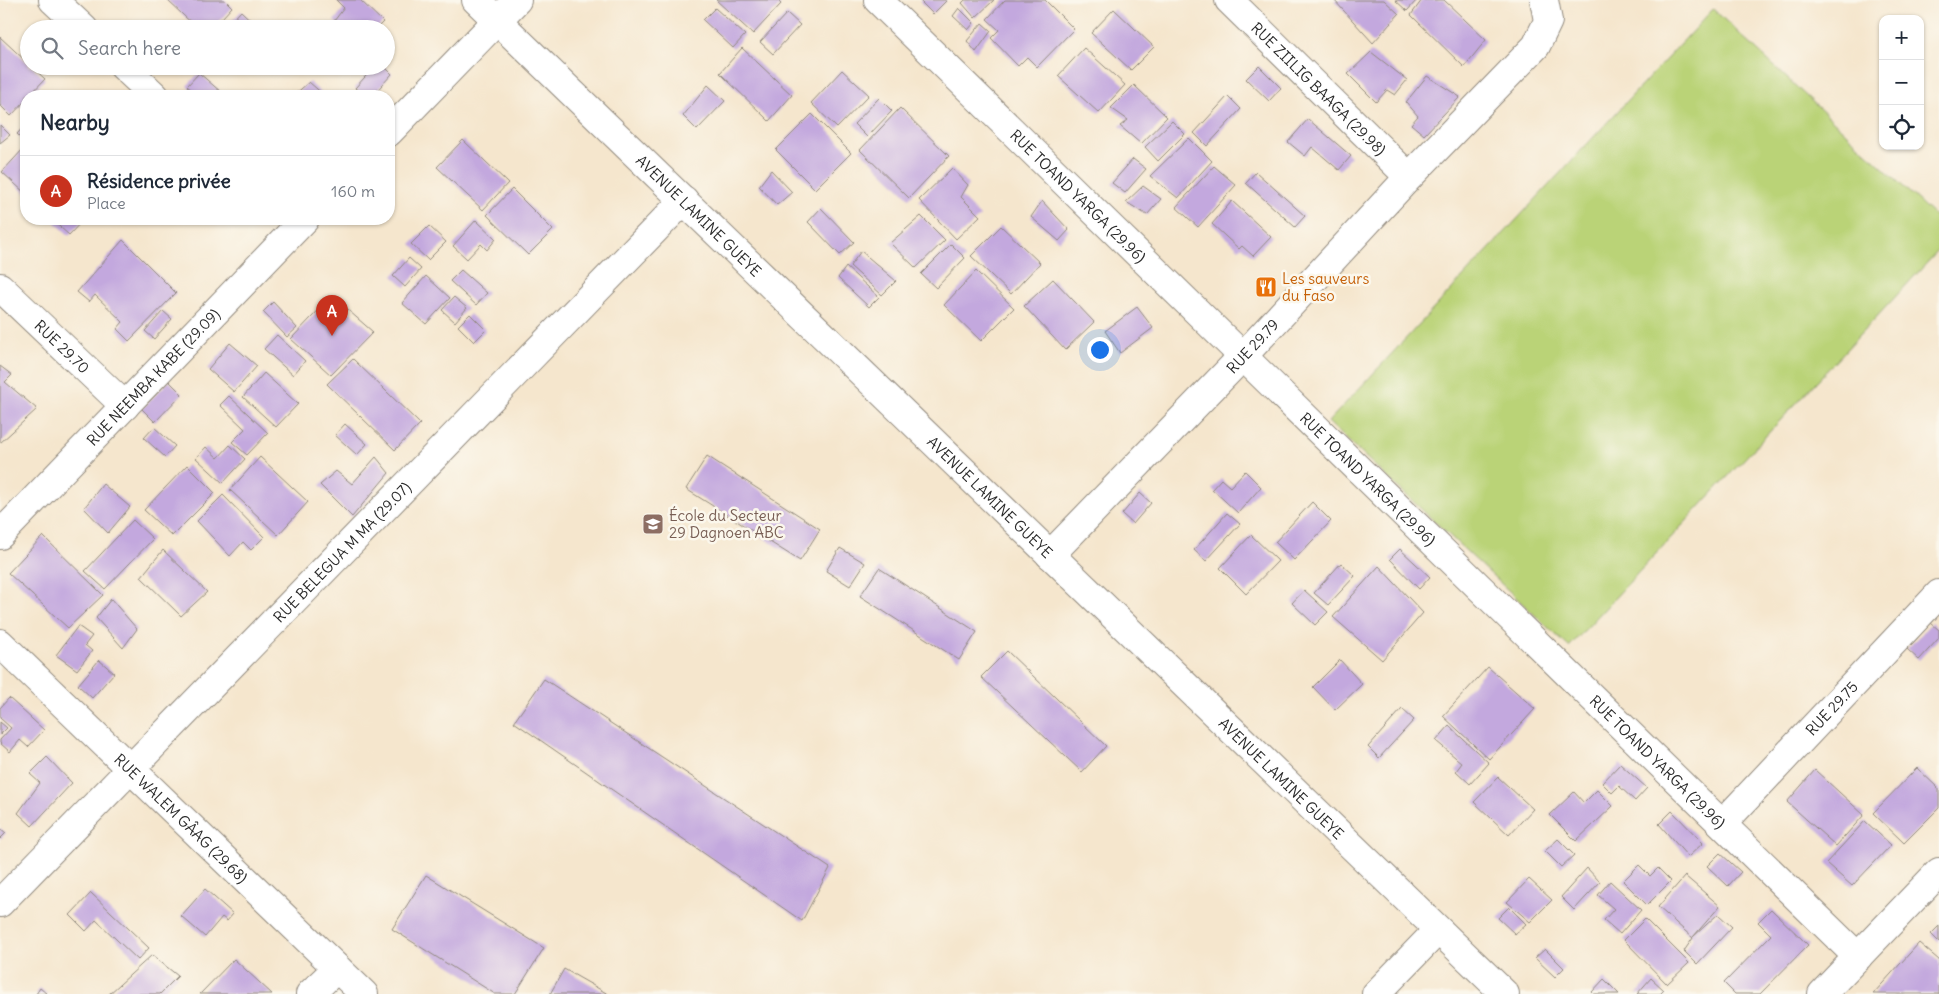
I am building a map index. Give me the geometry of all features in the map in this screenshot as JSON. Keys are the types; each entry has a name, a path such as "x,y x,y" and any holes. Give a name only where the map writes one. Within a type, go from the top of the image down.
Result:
{"street":[{"path":"53,0 74,20"},
{"name":"AVENUE LAMINE GUEYE","path":"476,0 1504,994"},
{"path":"395,126 516,0"},
{"name":"RUE TOAND YARGA (29.96)","path":"878,0 1858,957"},
{"name":"RUE ZIILIG BAAGA (29.98)","path":"1229,0 1409,177"},
{"name":"RUE 29.79","path":"1050,554 1243,356 1409,177 1536,46 1546,11"},
{"path":"133,75 149,90"},
{"name":"RUE BELEGUA M MA (29.07)","path":"0,903 684,200"},
{"name":"RUE NEEMBA KABE (29.09)","path":"0,535 125,406 292,225"},
{"name":"RUE 29.70","path":"0,287 125,406"},
{"name":"RUE 29.75","path":"1722,824 1939,594"},
{"name":"RUE WALEM GÂAG (29.68)","path":"0,643 364,994"},
{"path":"1822,994 1939,872"},
{"path":"1376,994 1438,930"},
{"path":"310,994 336,968"}],"green space":[{"path":"1713,9 1939,220 1939,250 1569,647 1328,422"}],"building":[{"path":"167,0 225,0 232,7 220,20 188,20"},
{"path":"336,0 360,0 381,20 335,20 344,8"},
{"path":"716,0 777,0 781,4 753,34"},
{"path":"919,0 947,0 933,14"},
{"path":"965,0 994,0 975,18 962,3"},
{"path":"1005,0 1045,0 1074,29 1037,67 1027,57 1018,66 991,38 999,30 987,19"},
{"path":"1334,0 1384,0 1399,14 1373,43"},
{"path":"1395,0 1417,0 1407,11"},
{"path":"1422,0 1444,0 1486,40 1464,67 1411,15"},
{"path":"715,8 745,35 733,48 703,20"},
{"path":"959,8 974,23 968,30 953,16"},
{"path":"1114,9 1154,47 1131,70 1091,33"},
{"path":"241,11 250,20 233,20"},
{"path":"787,13 800,25 773,54 760,42"},
{"path":"982,23 991,31 976,52 967,41"},
{"path":"0,37 20,56 20,75 41,75 45,79 35,90 20,90 20,106 11,116 0,105"},
{"path":"742,48 792,95 769,121 720,73"},
{"path":"1084,48 1125,85 1099,113 1058,76"},
{"path":"1371,52 1407,80 1395,95 1387,90 1376,102 1348,74"},
{"path":"1259,66 1281,88 1269,101 1246,79"},
{"path":"842,70 869,95 837,128 811,103"},
{"path":"197,75 201,75 219,90 192,90 187,86"},
{"path":"367,75 391,75 377,90 357,90 355,88"},
{"path":"1427,76 1460,97 1424,135 1411,124 1418,116 1406,102"},
{"path":"309,82 318,90 300,90"},
{"path":"708,85 725,101 697,130 683,116"},
{"path":"1134,85 1167,117 1141,144 1120,126 1128,120 1111,108"},
{"path":"1228,96 1241,109 1207,146 1194,133"},
{"path":"879,98 892,111 867,137 854,124"},
{"path":"900,108 949,156 909,198 860,150"},
{"path":"812,114 851,153 815,189 776,150"},
{"path":"1308,119 1351,156 1339,170 1312,147 1305,156 1288,142"},
{"path":"1172,121 1185,134 1158,161 1145,147"},
{"path":"0,125 10,135 0,143"},
{"path":"1189,138 1212,161 1178,198 1150,176"},
{"path":"463,140 508,183 483,210 437,167"},
{"path":"20,152 20,188 2,172"},
{"path":"1133,159 1146,169 1125,193 1112,183"},
{"path":"1214,166 1236,185 1198,227 1176,207"},
{"path":"952,168 968,185 961,197 980,216 956,239 919,200"},
{"path":"771,170 792,192 777,205 759,186"},
{"path":"1256,172 1305,216 1295,227 1246,183"},
{"path":"1143,186 1161,199 1147,215 1126,202"},
{"path":"512,189 553,230 528,255 487,215"},
{"path":"1042,201 1069,230 1059,241 1031,217"},
{"path":"1232,201 1271,237 1253,256 1242,246 1239,249 1212,224"},
{"path":"821,208 854,242 840,255 808,222"},
{"path":"921,216 945,240 916,268 890,243"},
{"path":"476,220 496,239 487,250 481,244 467,259 453,246"},
{"path":"58,225 78,225 69,235"},
{"path":"429,226 446,242 428,260 411,244"},
{"path":"1001,226 1040,263 1011,294 971,256"},
{"path":"123,240 176,293 129,341 117,329 123,322 95,295 89,302 77,292"},
{"path":"951,244 965,258 936,288 921,274"},
{"path":"861,251 896,281 882,295 850,266"},
{"path":"409,258 421,269 405,287 393,276"},
{"path":"846,267 879,297 869,307 838,278"},
{"path":"461,270 487,293 476,305 450,281"},
{"path":"976,271 1014,308 981,341 944,305"},
{"path":"426,276 450,298 426,324 402,303"},
{"path":"1053,279 1094,322 1065,350 1024,306"},
{"path":"332,296 373,332 331,375 291,339"},
{"path":"454,297 467,308 455,322 442,310"},
{"path":"273,302 297,328 287,337 263,312"},
{"path":"1137,307 1153,328 1120,353 1105,331"},
{"path":"163,311 172,319 154,339 145,331"},
{"path":"470,314 486,330 474,342 458,326"},
{"path":"277,335 305,361 293,375 264,349"},
{"path":"230,343 257,366 234,392 208,369"},
{"path":"353,359 420,424 395,450 327,384"},
{"path":"0,366 12,375 5,382 37,409 0,443"},
{"path":"264,373 298,404 276,427 243,397"},
{"path":"169,381 182,394 155,422 142,409"},
{"path":"229,396 268,433 247,455 232,442 245,429 220,405"},
{"path":"345,424 367,444 357,455 335,435"},
{"path":"154,427 175,446 165,457 144,438"},
{"path":"230,445 245,459 223,483 196,458 206,447 218,458"},
{"path":"707,456 820,529 800,561 686,489"},
{"path":"260,457 308,502 278,535 230,490"},
{"path":"376,457 389,473 352,517 320,485 336,471 352,484"},
{"path":"187,465 215,493 172,536 144,510"},
{"path":"1245,471 1261,487 1238,513 1212,489 1221,479 1230,487"},
{"path":"103,484 130,507 108,533 84,508"},
{"path":"1140,493 1151,503 1133,524 1122,514"},
{"path":"223,495 264,537 251,550 243,542 230,556 197,521"},
{"path":"1312,502 1331,521 1294,560 1275,542"},
{"path":"1227,513 1240,524 1206,561 1194,550"},
{"path":"133,520 153,539 105,589 85,571"},
{"path":"1251,535 1278,561 1246,594 1220,568"},
{"path":"43,536 103,595 68,628 8,573"},
{"path":"840,548 865,563 850,586 826,571"},
{"path":"1400,549 1430,577 1419,589 1390,559"},
{"path":"163,550 207,592 181,616 141,577"},
{"path":"1341,563 1355,576 1328,605 1314,593"},
{"path":"1379,566 1423,613 1382,660 1333,617"},
{"path":"879,568 977,632 959,660 860,596"},
{"path":"1304,590 1328,612 1315,625 1292,603"},
{"path":"111,599 137,629 123,648 96,618"},
{"path":"1931,623 1939,630 1939,638 1919,660 1907,649"},
{"path":"78,626 92,636 85,645 92,651 77,670 56,655"},
{"path":"1007,651 1106,746 1082,772 981,677"},
{"path":"99,660 114,673 92,698 78,685"},
{"path":"1340,660 1362,684 1335,710 1313,687"},
{"path":"1488,667 1535,709 1489,759 1443,716"},
{"path":"544,679 830,868 802,921 514,722"},
{"path":"9,698 44,730 28,747 20,740 10,752 0,743 0,740 11,728 0,718 0,708"},
{"path":"1402,709 1414,720 1379,758 1368,747"},
{"path":"0,722 7,728 0,735"},
{"path":"1449,726 1489,763 1470,784 1456,771 1462,763 1436,741"},
{"path":"47,757 72,783 32,826 18,813 40,783 30,774"},
{"path":"1620,764 1647,788 1635,801 1619,786 1612,793 1602,783"},
{"path":"1917,768 1939,789 1939,808 1904,843 1873,813"},
{"path":"1815,770 1864,815 1836,846 1787,802"},
{"path":"1498,777 1533,809 1509,835 1474,802"},
{"path":"1597,790 1613,806 1576,841 1550,815 1574,792 1584,803"},
{"path":"1672,811 1703,843 1688,857 1659,824"},
{"path":"1865,821 1891,845 1852,886 1826,863"},
{"path":"0,828 6,833 0,839"},
{"path":"1558,839 1574,855 1561,867 1545,851"},
{"path":"1720,853 1741,872 1728,886 1707,866"},
{"path":"1639,865 1650,876 1658,868 1671,881 1647,905 1623,881"},
{"path":"1587,868 1600,882 1574,910 1561,897"},
{"path":"426,875 544,948 515,994 495,994 392,929"},
{"path":"1685,876 1720,906 1693,937 1718,914 1732,927 1697,964 1684,951 1693,938 1658,907"},
{"path":"1529,879 1552,900 1530,922 1507,902"},
{"path":"1610,881 1641,910 1620,934 1604,920 1614,909 1598,895"},
{"path":"205,889 233,914 227,921 222,917 205,937 181,916"},
{"path":"91,893 149,948 138,960 96,920 86,931 70,915"},
{"path":"1509,907 1526,924 1515,934 1498,918"},
{"path":"1771,909 1808,945 1760,994 1735,994 1724,983 1771,935 1758,922"},
{"path":"1645,919 1689,963 1667,984 1624,940"},
{"path":"1939,926 1939,942 1931,934"},
{"path":"1919,943 1939,960 1939,994 1873,994"},
{"path":"1545,949 1564,968 1555,977 1535,958"},
{"path":"152,955 178,976 160,994 109,994"},
{"path":"234,959 272,994 200,994"},
{"path":"564,969 608,994 550,994"},
{"path":"1651,978 1664,990 1660,994 1637,994"},
{"path":"1604,979 1619,994 1594,994 1592,992"},
{"path":"40,988 47,994 36,994"}],"place":[{"name":"Les sauveurs du Faso","path":"1266,287"},
{"name":"Résidence privée","path":"332,336"},
{"name":"École du Secteur 29 Dagnoen ABC","path":"653,524"}]}
